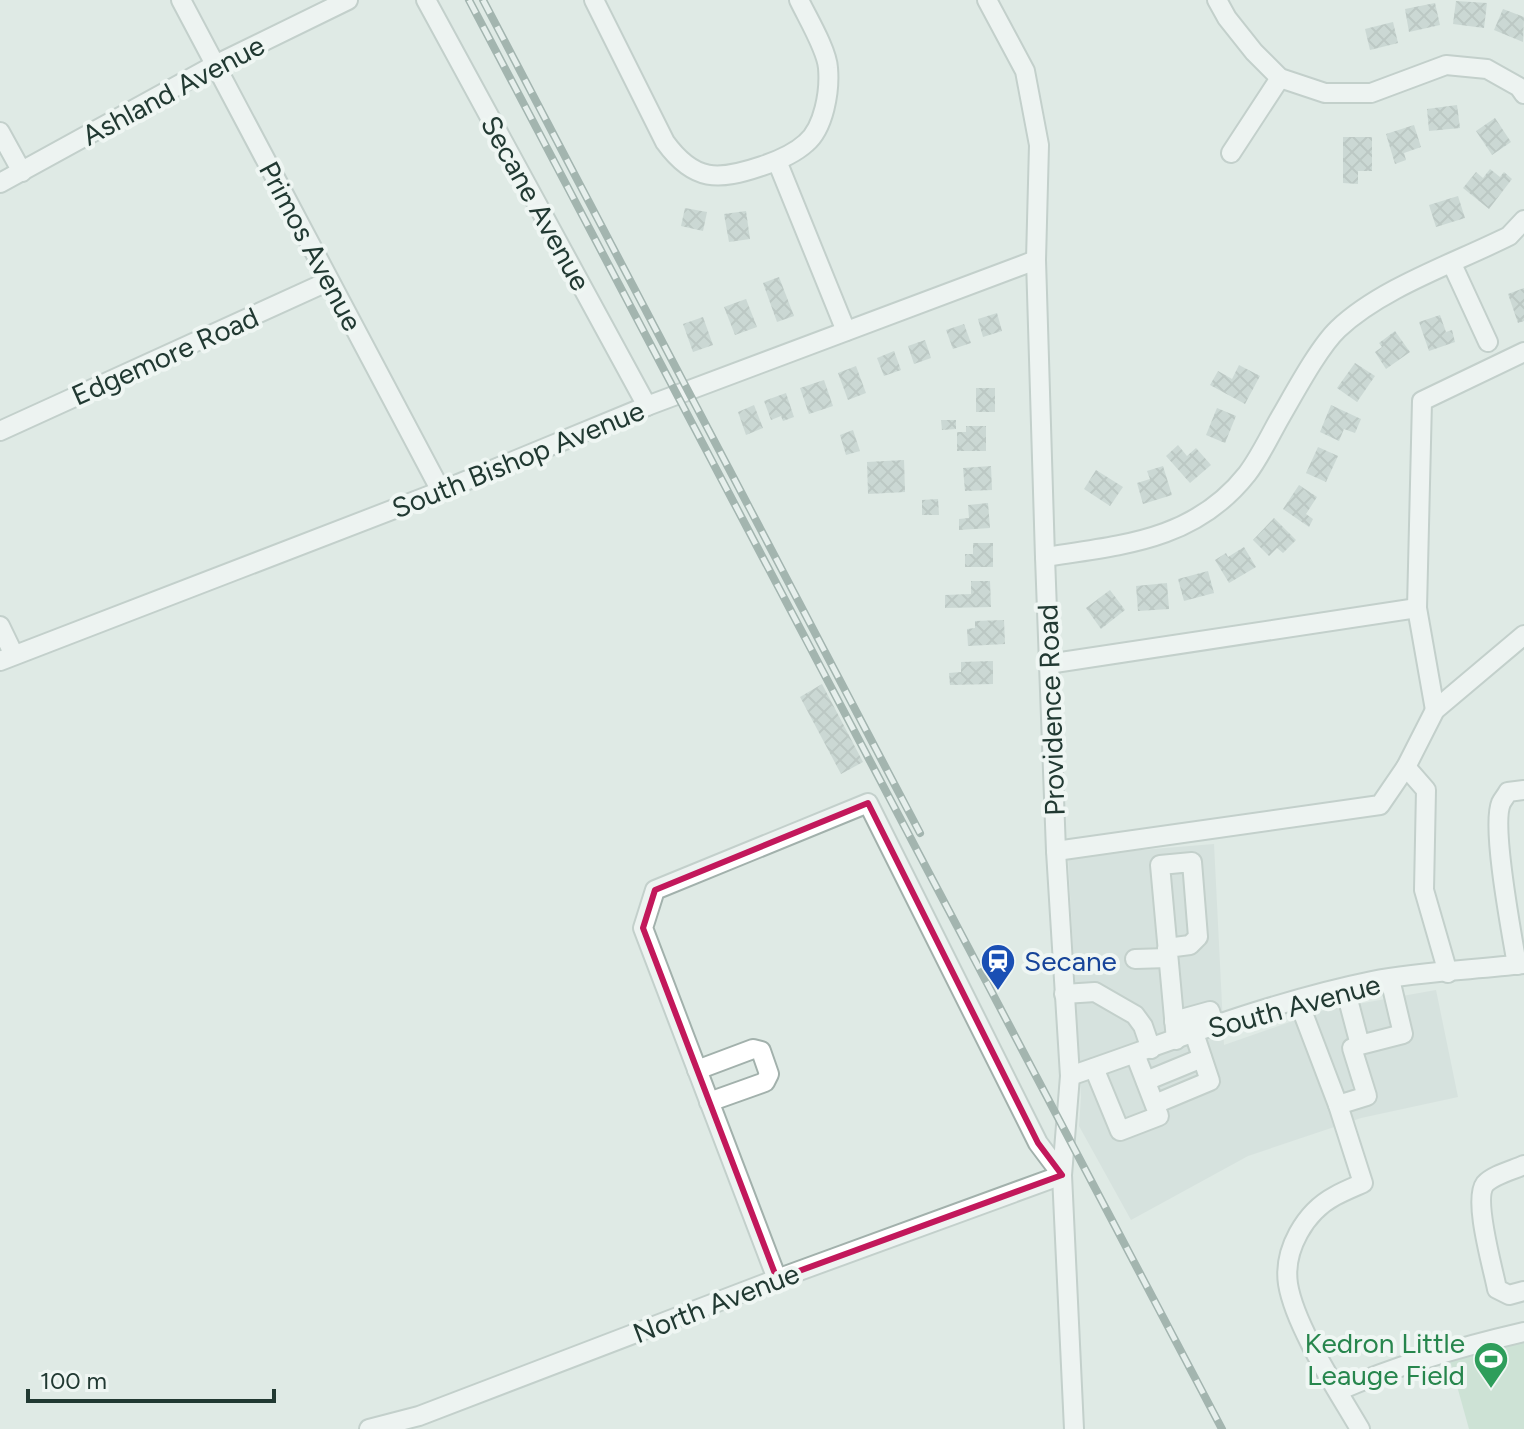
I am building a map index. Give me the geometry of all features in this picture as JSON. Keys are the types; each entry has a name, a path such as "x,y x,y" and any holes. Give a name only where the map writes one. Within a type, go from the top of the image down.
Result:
{"street":[{"name":"Primos Avenue","path":"181,0 441,491"},
{"name":"Ashland Avenue","path":"0,183 215,65 348,0"},
{"name":"Secane Avenue","path":"426,0 647,406"},
{"path":"594,0 665,142 680,161 705,175 732,176 777,161 808,142 826,108 829,65 799,0"},
{"name":"Providence Road","path":"987,0 1025,71 1039,145 1036,260 1048,664 1070,1076 1062,1175 1074,1429"},
{"path":"1217,0 1227,18 1280,78 1325,93 1371,93 1446,65 1487,69 1519,87 1524,94"},
{"path":"1231,153 1280,78"},
{"path":"0,132 22,172"},
{"path":"777,161 846,331"},
{"path":"1045,557 1143,542 1181,527 1215,507 1248,473 1302,381 1337,330 1384,295 1509,236 1524,220"},
{"name":"South Bishop Avenue","path":"7,658 441,491 647,406 1036,260"},
{"path":"1452,264 1488,342"},
{"name":"Edgemore Road","path":"0,431 329,281"},
{"path":"1435,710 1417,608 1422,401 1524,352"},
{"path":"1048,664 1417,608"},
{"path":"0,626 7,658"},
{"path":"1056,851 1380,805 1406,767 1435,710 1524,635"},
{"path":"1406,767 1426,790 1424,890 1448,973"},
{"path":"1521,964 1502,862 1500,804 1508,792 1524,790"},
{"path":"777,1279 643,928 655,890 868,803 1038,1143 1062,1175"},
{"path":"1135,959 1168,953 1181,1032 1202,1058 1210,1081 1155,1104"},
{"name":"South Avenue","path":"1070,1076 1143,1051 1181,1032 1215,1027 1345,988 1390,979 1521,964"},
{"path":"1321,1056 1403,1034 1390,979"},
{"path":"1338,1105 1367,1096 1345,988"},
{"path":"1064,994 1090,991 1101,994 1140,1020 1146,1081 1159,1116 1120,1131 1094,1068"},
{"path":"1298,1000 1321,1056 1363,1183 1333,1197 1308,1218 1288,1264 1288,1283 1300,1321 1360,1429"},
{"path":"697,1070 753,1049 761,1051 769,1074 765,1082 709,1102"},
{"path":"1146,1081 1202,1058"},
{"path":"1524,1165 1489,1180 1483,1187 1480,1203 1497,1289 1509,1295 1524,1291"},
{"name":"North Avenue","path":"369,1429 395,1426 777,1279 1062,1175"},
{"path":"1338,1391 1395,1366 1524,1332"}],"highlighted area":[{"path":"868,803 1038,1143 1062,1175 777,1279 643,928 655,890"}],"shaded area":[{"path":"1214,844 1224,1045 1324,1010 1436,990 1458,1097 1361,1118 1248,1156 1131,1220 1079,1126 1081,1097 1068,856"}],"green space":[{"name":"Kedron Little Leauge Field","path":"1524,1332 1524,1429 1469,1429 1447,1350"}],"building":[{"path":"1456,1 1487,3 1484,28 1453,24"},
{"path":"1435,3 1440,25 1409,32 1405,9"},
{"path":"1503,9 1524,17 1523,42 1494,30"},
{"path":"1393,22 1398,43 1370,50 1365,29"},
{"path":"1457,105 1460,128 1429,131 1427,109"},
{"path":"1495,118 1511,142 1492,155 1476,131"},
{"path":"1414,125 1421,147 1404,153 1406,160 1395,164 1386,134"},
{"path":"1343,137 1372,137 1372,171 1358,171 1358,184 1343,183"},
{"path":"1490,169 1500,177 1504,172 1512,179 1489,209 1463,188 1476,172 1483,178"},
{"path":"1458,196 1465,218 1436,227 1429,205"},
{"path":"685,208 707,212 703,231 681,226"},
{"path":"746,211 750,239 729,242 724,214"},
{"path":"779,277 794,316 777,322 763,283"},
{"path":"1524,288 1524,321 1518,323 1508,294"},
{"path":"746,299 757,327 735,335 724,307"},
{"path":"997,313 1002,331 983,337 978,319"},
{"path":"1440,315 1446,332 1452,330 1455,342 1429,351 1419,322"},
{"path":"703,317 713,345 693,352 683,324"},
{"path":"964,324 971,343 953,349 946,330"},
{"path":"1395,331 1410,352 1386,369 1375,352 1382,347 1379,343"},
{"path":"925,340 931,358 914,364 908,346"},
{"path":"894,351 901,370 884,376 877,358"},
{"path":"1355,363 1375,376 1357,402 1337,388"},
{"path":"1239,365 1260,376 1245,404 1210,385 1218,371 1232,379"},
{"path":"856,366 866,393 848,400 838,373"},
{"path":"824,380 833,406 809,414 800,388"},
{"path":"976,388 995,388 995,412 976,412"},
{"path":"786,393 794,417 783,421 781,416 771,420 764,401"},
{"path":"754,405 763,428 746,435 738,412"},
{"path":"1331,405 1361,419 1355,433 1344,429 1339,441 1320,432"},
{"path":"1217,408 1236,416 1225,443 1206,435"},
{"path":"941,420 956,420 956,429 942,430"},
{"path":"966,426 986,426 986,451 957,451 957,432 966,432"},
{"path":"853,430 860,451 846,455 840,435"},
{"path":"1178,445 1187,456 1196,448 1211,465 1190,483 1166,456"},
{"path":"1318,447 1338,456 1326,482 1306,473"},
{"path":"904,460 905,492 868,494 867,462"},
{"path":"991,466 992,490 965,491 963,468"},
{"path":"1163,466 1172,495 1143,504 1137,483 1150,479 1147,471"},
{"path":"1096,470 1123,487 1110,506 1084,489"},
{"path":"1299,485 1317,497 1306,514 1313,519 1309,527 1283,509"},
{"path":"938,499 939,515 922,515 922,500"},
{"path":"988,503 990,528 959,530 959,519 969,518 968,505"},
{"path":"1274,518 1296,540 1283,553 1277,548 1269,556 1253,540"},
{"path":"973,543 993,543 993,567 965,567 965,554 973,554"},
{"path":"1244,547 1256,567 1229,583 1215,560 1226,553 1228,557"},
{"path":"1208,571 1214,593 1184,601 1178,579"},
{"path":"971,581 990,581 991,607 945,608 945,595 971,594"},
{"path":"1167,583 1169,609 1138,611 1136,586"},
{"path":"1110,590 1125,610 1101,629 1086,608"},
{"path":"1004,620 1005,644 968,646 967,629 975,628 975,621"},
{"path":"993,661 993,684 950,685 949,673 961,672 961,662"},
{"path":"822,684 863,762 841,774 800,697"}],"railway":[{"path":"469,0 1222,1429"},
{"path":"483,0 920,833"}],"place":[{"name":"Secane","path":"998,992"},
{"name":"Kedron Little Leauge Field","path":"1491,1390"}]}
